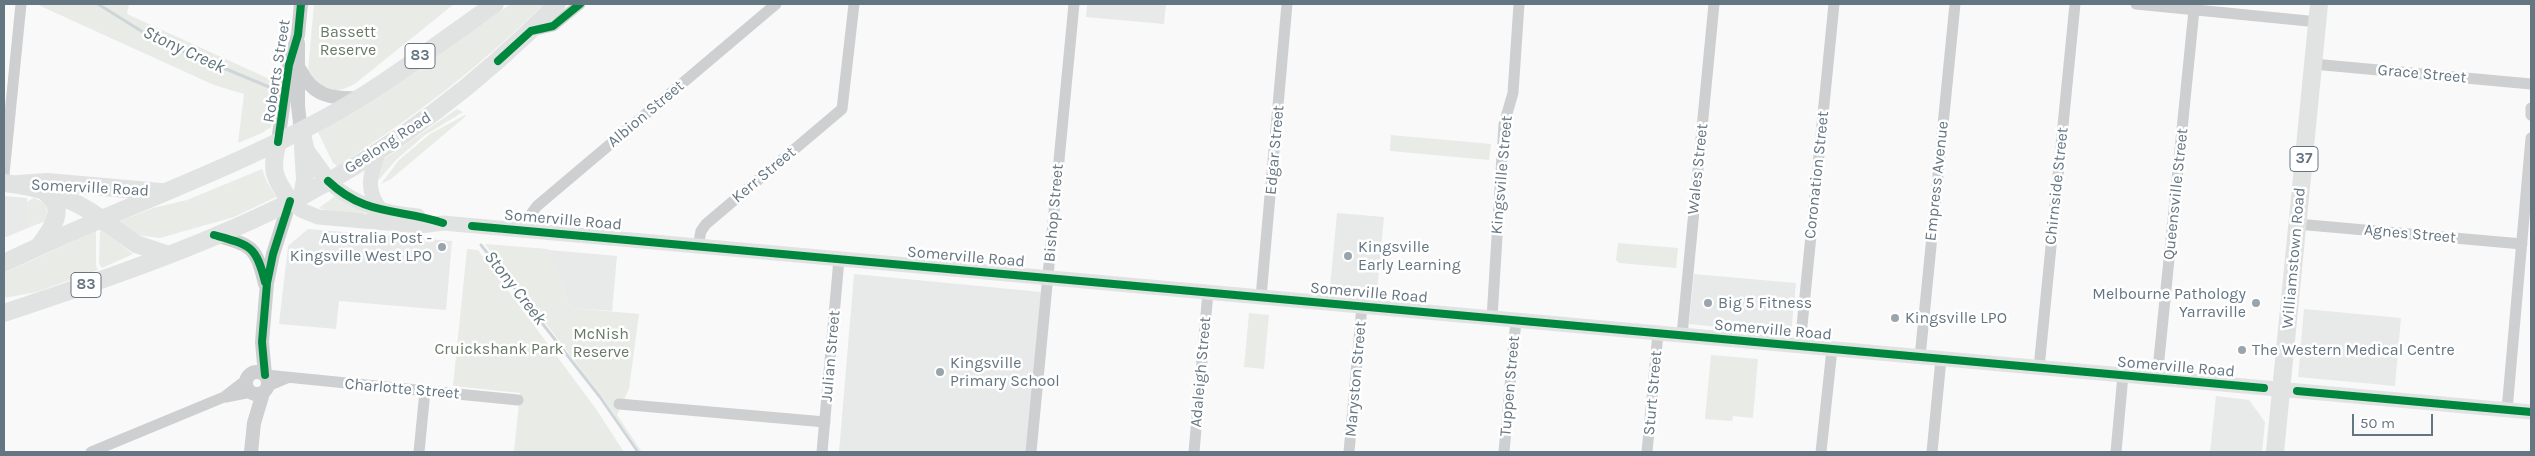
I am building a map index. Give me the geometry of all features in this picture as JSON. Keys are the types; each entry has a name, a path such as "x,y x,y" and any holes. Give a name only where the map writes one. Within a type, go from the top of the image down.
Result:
{"main road":[{"name":"83","path":"8,260 100,218 278,142 302,137 495,4"},
{"name":"Geelong Road","path":"4,313 214,235 296,198 328,181 380,150 479,79 557,4"},
{"name":"Williamstown Road","path":"2275,452 2319,4"},
{"path":"278,142 273,163 274,173 296,198 304,180 302,137"},
{"path":"302,137 308,155 328,181"},
{"path":"380,150 370,172 370,184 373,196 382,211"},
{"name":"Somerville Road","path":"8,181 47,182 161,192"},
{"name":"Somerville Road","path":"8,181 75,202 136,244 166,254"},
{"name":"Somerville Road","path":"328,181 352,199 382,211 424,217 443,223 2531,412"},
{"path":"40,246 54,226 57,216 54,201 46,193"},
{"name":"Somerville Road","path":"296,198 304,212 318,217 420,226 443,223"}],"street":[{"path":"8,181 21,4"},
{"name":"Roberts Street","path":"301,4 298,35 300,70 298,106 302,137"},
{"name":"Geelong Road","path":"531,31 553,26 580,4"},
{"name":"Albion Street","path":"526,231 528,218 537,206 776,4"},
{"name":"Kerr Street","path":"698,246 701,231 706,224 841,111 845,102 854,4"},
{"name":"Bishop Street","path":"1032,452 1074,4"},
{"name":"Edgar Street","path":"1260,297 1286,4"},
{"name":"Kingsville Street","path":"1492,318 1504,124 1513,93 1519,4"},
{"name":"Wales Street","path":"1682,335 1714,4"},
{"name":"Coronation Street","path":"1800,346 1834,4"},
{"name":"Empress Avenue","path":"1920,357 1955,4"},
{"name":"Chirnside Street","path":"2039,368 2075,4"},
{"path":"2136,4 2192,8 2318,22"},
{"name":"Queensville Street","path":"2157,379 2192,8"},
{"name":"Roberts Street","path":"278,142 289,65 298,35"},
{"name":"Grace Street","path":"2313,64 2531,84"},
{"path":"300,70 310,86 323,96 359,98"},
{"path":"2531,108 2531,115"},
{"path":"2507,410 2522,244 2528,215 2531,138"},
{"path":"251,452 267,290 273,254 296,198"},
{"name":"Agnes Street","path":"2297,224 2522,244"},
{"path":"214,235 243,244 252,250 260,263 267,290"},
{"name":"Julian Street","path":"822,452 839,259"},
{"name":"Adaleigh Street","path":"1194,452 1208,292"},
{"name":"Maryston Street","path":"1349,452 1362,306"},
{"name":"Tuppen Street","path":"1504,452 1516,320"},
{"name":"Sturt Street","path":"1647,452 1658,333"},
{"path":"1821,452 1832,349"},
{"path":"1932,452 1940,359"},
{"path":"2116,452 2123,375"},
{"name":"Charlotte Street","path":"91,452 258,384 287,378 518,400"},
{"path":"419,452 425,391"},
{"path":"619,404 825,422"}],"shaded area":[{"path":"1087,4 1166,4 1164,24 1086,17"},
{"path":"4,196 27,198 30,227 4,238"},
{"path":"1337,213 1384,217 1377,291 1330,287"},
{"path":"308,229 452,241 446,310 339,301 336,329 279,324 288,246"},
{"path":"548,250 617,256 612,311 571,308"},
{"name":"Kingsville Primary School","path":"854,274 1041,292 1028,452 839,452"},
{"path":"1694,274 1796,283 1791,334 1689,324"},
{"path":"2304,309 2401,318 2395,386 2298,377"},
{"path":"2216,396 2249,400 2265,422 2262,452 2210,452"}],"green space":[{"path":"36,4 129,4 127,14 276,82 271,127 238,143 244,94 214,85"},
{"name":"Bassett Reserve","path":"314,4 454,4 356,83 335,90 324,87 308,71"},
{"path":"511,4 544,4 496,49 445,91 392,130 337,166 333,163 318,132 370,101"},
{"path":"457,109 463,112 425,135 396,160 375,184 376,174 384,159"},
{"path":"465,115 391,179 381,184 399,160 430,134"},
{"path":"1391,135 1491,144 1489,160 1390,151"},
{"path":"262,169 276,197 234,217 160,238 137,235 118,222 153,208 187,200"},
{"path":"335,196 364,212 363,215 328,211 319,208"},
{"path":"34,198 45,203 49,220 30,227 27,202"},
{"path":"100,229 133,254 102,268 99,264"},
{"path":"96,231 96,266 98,270 37,292 4,298 4,273"},
{"path":"1618,243 1678,248 1676,268 1619,263 1616,260"},
{"name":"McNish Reserve","path":"485,244 548,249 571,308 639,314 629,389 617,415 642,452 640,452 603,398"},
{"name":"Cruickshank Park","path":"467,249 478,250 596,409 624,452 514,452 520,393 453,386"},
{"path":"1249,313 1269,315 1264,369 1244,367"},
{"path":"1711,355 1758,359 1753,418 1733,416 1732,421 1705,419"}],"waterway":[{"name":"Stony Creek","path":"98,4 154,39 274,89"},
{"name":"Stony Creek","path":"481,245 600,397 638,452"}],"cycle path":[{"path":"278,142 289,65 298,35 301,4"},
{"path":"498,61 531,31 553,26 580,4"},
{"path":"328,181 342,193 369,206 443,223"},
{"path":"265,375 262,342 267,283 273,254 290,201"},
{"path":"472,226 2264,388"},
{"path":"214,235 236,241 250,248 258,260 265,282"},
{"path":"2297,391 2531,412"}],"place":[{"name":"Australia Post - Kingsville West LPO","path":"442,247"},
{"name":"Kingsville Early Learning","path":"1348,256"},
{"name":"Big 5 Fitness","path":"1708,303"},
{"name":"Melbourne Pathology Yarraville","path":"2256,303"},
{"name":"Kingsville LPO","path":"1895,318"},
{"name":"The Western Medical Centre","path":"2242,350"},
{"name":"Kingsville Primary School","path":"940,372"}]}
